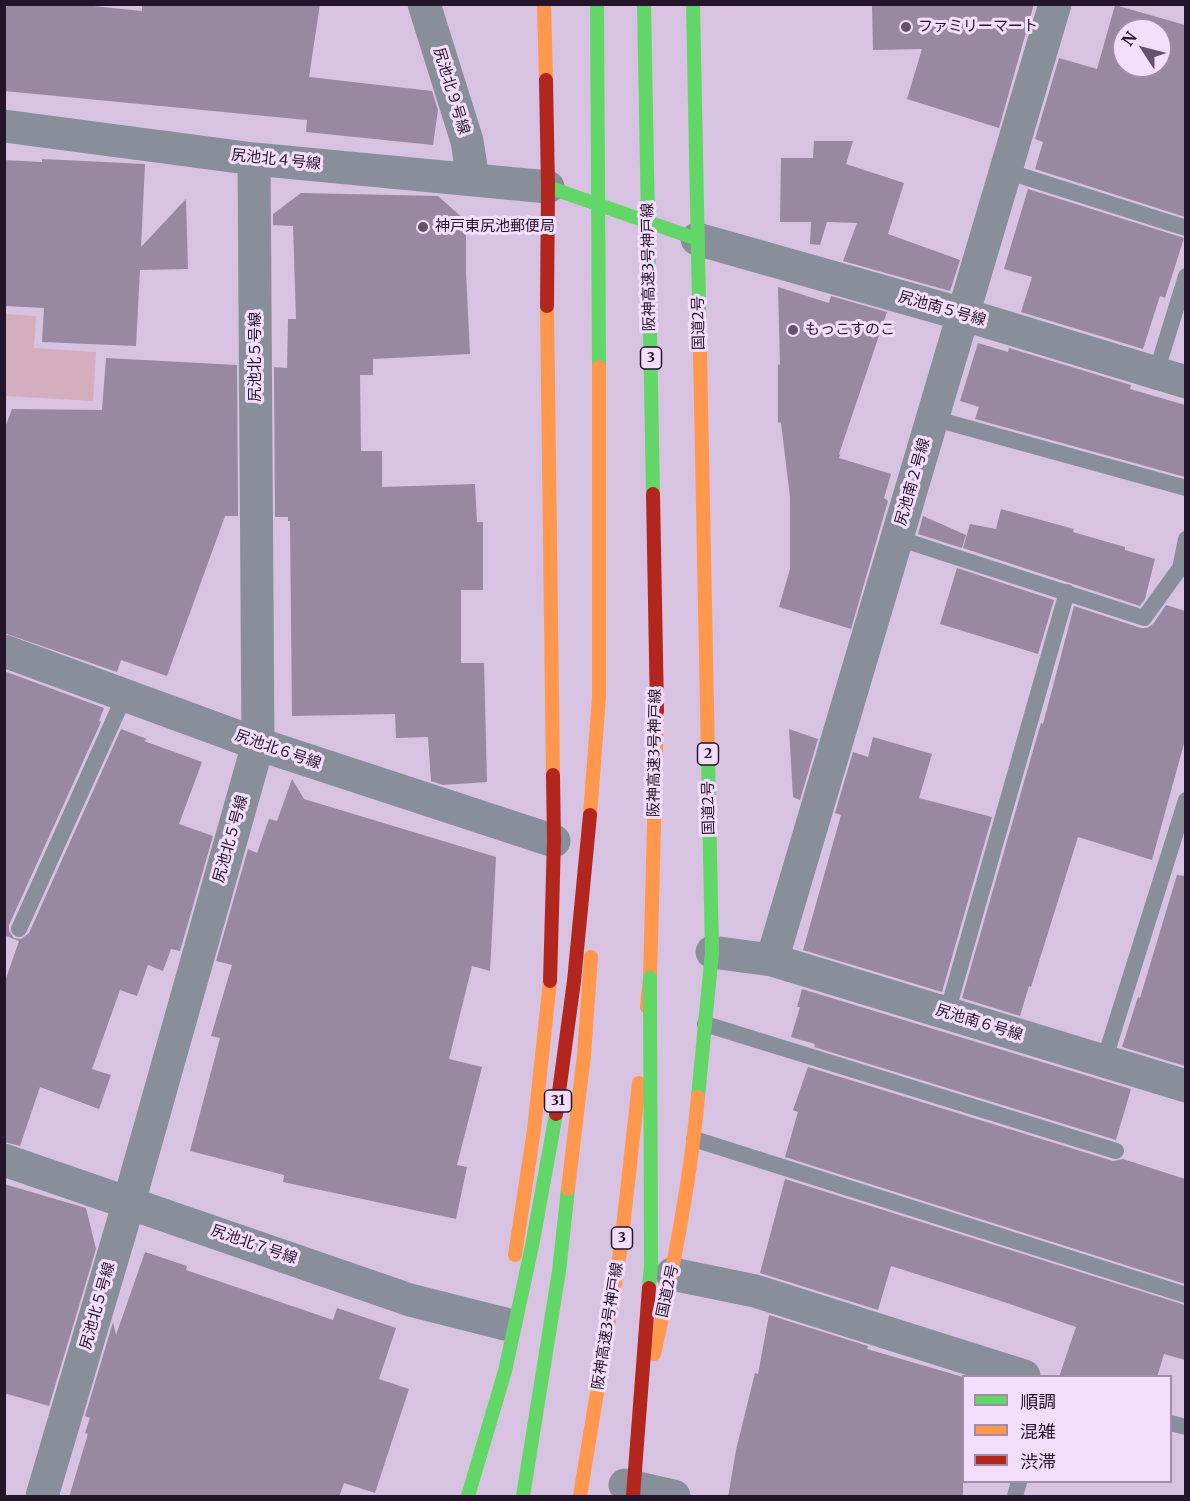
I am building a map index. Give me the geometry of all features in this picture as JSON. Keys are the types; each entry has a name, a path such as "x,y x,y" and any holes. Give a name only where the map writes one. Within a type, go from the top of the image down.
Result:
{"main road":[{"path":"474,1497 505,1324 534,1130 551,976 554,841 547,279 548,187 544,4"},
{"path":"524,1497 559,1271 584,1055 597,873 599,697 597,4"},
{"name":"阪神高速3号神戸線","path":"580,1497 621,1246 650,978 657,711 645,4"},
{"name":"国道2号","path":"627,1493 672,1274 694,1139 712,952 693,4"},
{"path":"548,187 697,239"},
{"name":"31","path":"468,1497 504,1371 532,1246 555,1122 574,981 599,697"},
{"path":"627,1493 651,1265 650,978"}],"street":[{"name":"尻池北９号線","path":"424,4 466,141 473,179"},
{"name":"尻池南２号線","path":"772,960 1055,4"},
{"name":"尻池北４号線","path":"4,126 254,159 548,187"},
{"name":"尻池北５号線","path":"42,1497 129,1202 258,744 254,159"},
{"name":"尻池南５号線","path":"697,239 962,314 1171,378"},
{"name":"尻池北６号線","path":"4,651 258,744 554,841"},
{"name":"尻池南６号線","path":"712,952 772,960 1185,1086"},
{"name":"尻池北７号線","path":"4,1160 410,1300 505,1324"},
{"path":"672,1274 755,1291 1018,1375"},
{"path":"627,1493 674,1497"}],"lane":[{"path":"1006,171 1185,228"},
{"path":"1171,378 1185,276"},
{"path":"932,418 1185,488"},
{"path":"897,538 1144,618 1183,569 1185,539"},
{"path":"947,1013 1067,592"},
{"path":"19,928 125,695"},
{"path":"1104,1061 1185,800"},
{"path":"705,1024 1116,1151"},
{"path":"694,1139 1185,1294"}],"shaded area":[{"path":"4,314 36,316 34,348 96,352 93,401 5,396"}],"building":[{"path":"4,4 74,4 142,11 142,4 320,4 309,77 432,91 438,110 433,145 306,132 307,120 4,91"},
{"path":"872,4 1034,4 999,128 907,99 922,49 873,50"},
{"path":"1115,5 1160,18 1112,18 1112,78 1172,78 1172,21 1185,25 1185,217 1035,169 1043,142 1035,139 1059,58 1097,69"},
{"path":"814,141 853,141 846,164 904,183 888,234 960,260 950,291 843,261 857,223 827,222 820,245 810,244 811,222 780,222 781,158 813,158"},
{"path":"42,159 145,164 141,247 186,199 188,269 140,270 136,346 42,342 44,308 4,306 4,160 42,162"},
{"path":"1028,189 1184,238 1165,298 1160,296 1143,349 1021,312 1032,277 1004,269"},
{"path":"301,193 438,196 466,221 470,354 373,359 373,375 360,375 361,451 382,451 382,487 475,484 477,522 483,522 483,590 461,590 461,663 484,663 487,782 443,785 431,781 428,737 396,738 395,714 292,716 290,521 288,517 275,517 274,367 287,368 288,319 296,319 293,226 273,225 273,214"},
{"path":"778,287 829,303 831,296 887,312 839,454 839,458 891,474 884,498 888,501 851,629 779,607 790,569 790,497 781,423 778,422 778,364 780,365"},
{"path":"978,343 1008,352 1009,348 1131,385 1130,389 1185,405 1185,477 975,419 979,407 960,401"},
{"path":"106,358 237,365 238,516 225,516 167,676 121,660 117,672 4,633 4,430 12,409 102,410"},
{"path":"1001,509 1074,529 1073,532 1125,547 1125,550 1155,559 1145,599 1140,606 963,548 970,524 996,529"},
{"path":"923,516 966,535 962,548 918,534"},
{"path":"957,568 1054,600 1038,654 940,624"},
{"path":"1166,605 1185,611 1185,740 1152,860 1078,837 1020,1016 962,998 1041,723 1043,724 1074,606 1147,628 1153,624"},
{"path":"4,671 104,708 99,721 101,722 9,925 9,931 14,938 21,939 29,933 121,729 147,739 144,741 202,762 179,824 213,836 180,951 171,949 163,971 148,965 137,996 120,990 92,1069 111,1075 99,1109 40,1087 20,1146 4,1142 4,984 19,941 4,935"},
{"path":"789,729 818,739 800,800 793,797"},
{"path":"873,737 932,754 919,798 992,817 942,992 803,950 841,815 835,813 853,752 868,757"},
{"path":"292,779 304,799 496,857 490,971 472,966 449,1059 482,1067 457,1165 467,1167 456,1219 283,1182 284,1175 190,1151 220,1038 211,1036 232,965 216,961 248,849 257,853 269,819 277,821"},
{"path":"1177,875 1185,876 1185,1066 1122,1047 1138,997 1140,998"},
{"path":"802,989 1131,1089 1116,1140 814,1047 815,1044 791,1037 800,1007 797,1007"},
{"path":"808,1067 1113,1161 1123,1159 1185,1179 1185,1284 785,1157 798,1112 793,1110"},
{"path":"785,1179 1185,1305 1185,1360 1164,1354 1158,1375 1060,1375 1076,1327 1001,1301 891,1266 878,1310 760,1273"},
{"path":"4,1184 86,1208 96,1249 49,1406 4,1393"},
{"path":"145,1252 187,1266 186,1270 333,1320 337,1308 396,1328 379,1379 409,1389 375,1493 344,1483 339,1497 69,1497 88,1434 85,1433 90,1418 85,1416 113,1322 116,1335"},
{"path":"769,1315 868,1346 867,1349 962,1377 963,1497 728,1497 736,1450 755,1373 758,1374"}],"traffic: fast":[{"path":"597,4 599,367"},
{"path":"644,4 653,494"},
{"path":"693,4 700,353"},
{"path":"548,187 697,239"},
{"path":"698,1097 712,952 708,757"},
{"path":"649,1288 651,1265 650,978"},
{"path":"468,1496 505,1371 532,1246 556,1114"},
{"path":"523,1496 559,1271 568,1189"}],"traffic: slow":[{"path":"544,4 546,80"},
{"path":"547,306 553,775"},
{"path":"700,353 708,757"},
{"path":"590,815 599,697 599,367"},
{"path":"647,1007 650,978 657,711"},
{"path":"568,1189 584,1055 591,957"},
{"path":"515,1255 534,1130 550,981"},
{"path":"580,1496 621,1246 639,1083"},
{"path":"654,1354 680,1226 698,1097"}],"traffic: jam":[{"path":"546,80 547,306"},
{"path":"653,494 657,711"},
{"path":"550,981 554,841 553,775"},
{"path":"556,1114 574,981 590,815"},
{"path":"633,1496 649,1288"}],"place":[{"name":"ファミリーマート","path":"906,27"},
{"name":"神戸東尻池郵便局","path":"423,227"},
{"name":"もっこすのこ","path":"793,330"}]}
